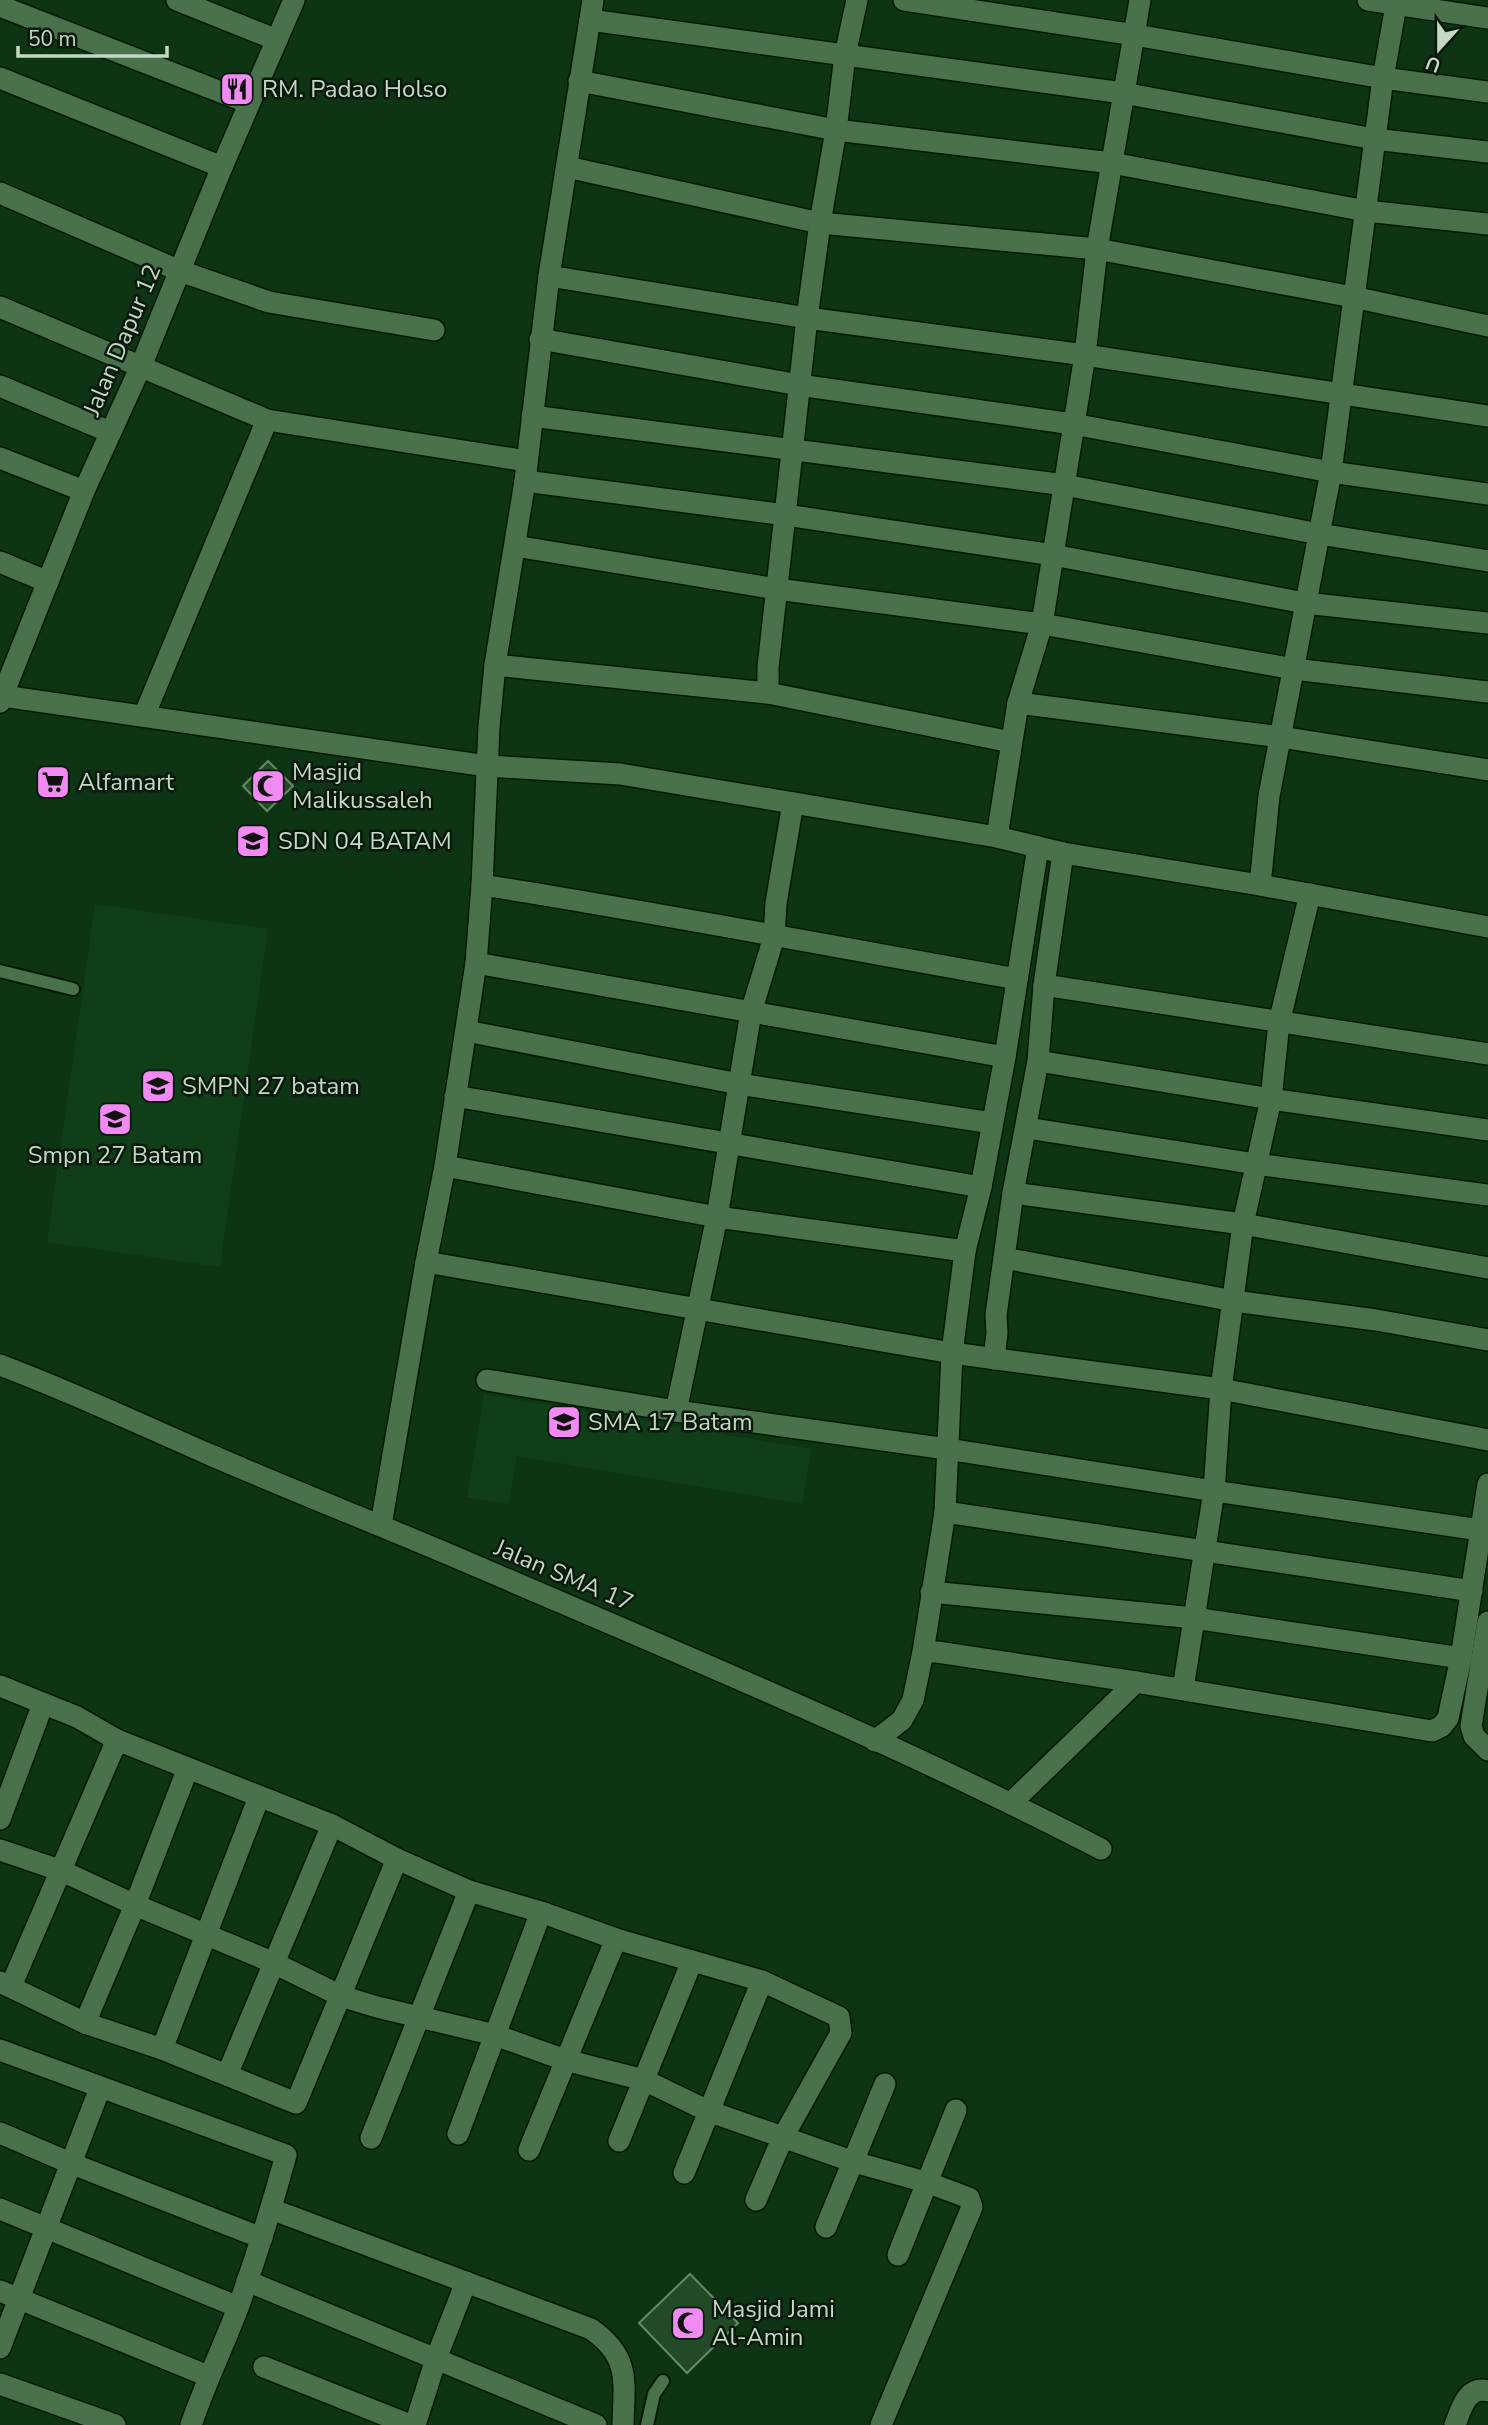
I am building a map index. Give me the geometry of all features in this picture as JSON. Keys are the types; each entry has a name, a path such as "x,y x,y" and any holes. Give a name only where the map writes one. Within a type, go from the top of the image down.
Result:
{"street":[{"path":"177,0 277,40"},
{"name":"Jalan Dapur 12","path":"1,699 84,491 141,366 294,0"},
{"path":"768,693 768,667 807,318 845,55 857,0"},
{"path":"904,0 1488,93"},
{"path":"997,837 1018,703 1042,624 1065,485 1097,249 1140,0"},
{"path":"1368,0 1396,2 1488,18"},
{"path":"1260,884 1269,796 1331,472 1374,139 1396,2"},
{"path":"0,6 249,103"},
{"path":"381,1525 445,1166 476,963 495,666 526,471 548,276 592,10 845,55 1123,93 1374,139 1488,152"},
{"path":"0,78 222,167"},
{"path":"579,81 836,130 1112,163 1366,211 1488,224"},
{"path":"567,167 820,223 1097,249 1353,297 1488,326"},
{"path":"0,192 180,271 269,302 434,330"},
{"path":"548,276 807,318 1084,355 1488,416"},
{"path":"0,307 267,419 526,471 786,515 1052,555 1305,603 1488,623"},
{"path":"540,339 799,385 1073,424 1331,472 1488,494"},
{"path":"0,386 110,432"},
{"path":"532,416 1065,485 1319,534 1488,561"},
{"path":"144,716 267,419"},
{"path":"0,458 84,491"},
{"path":"515,546 777,589 1042,624 1294,669 1488,692"},
{"path":"0,562 48,582"},
{"path":"495,666 768,693 1011,742"},
{"path":"1,699 144,716 487,765 620,774 997,837 1063,853 1260,884 1488,927"},
{"path":"1018,703 1281,737 1488,770"},
{"path":"676,1411 717,1217 751,1012 774,937 776,903 793,803"},
{"path":"875,1741 902,1720 913,1700 923,1653 945,1512 952,1353 965,1251 981,1187 1005,1056 1038,847"},
{"path":"994,1359 998,1333 996,1315 1013,1193 1038,1060 1044,985 1063,853"},
{"path":"482,885 597,903 1017,979"},
{"path":"1183,1689 1214,1491 1221,1389 1243,1224 1271,1099 1279,1023 1310,894"},
{"path":"476,963 1005,1056"},
{"path":"1044,985 1488,1054"},
{"path":"466,1031 739,1084 992,1123"},
{"path":"1038,1060 1271,1099 1488,1130"},
{"path":"455,1096 981,1187"},
{"path":"1027,1128 1256,1164 1488,1195"},
{"path":"445,1166 717,1217 965,1251"},
{"path":"1013,1193 1243,1224 1488,1268"},
{"path":"1004,1258 1234,1301 1376,1320 1488,1340"},
{"path":"426,1262 952,1353 1221,1389 1488,1440"},
{"name":"Jalan SMA 17","path":"0,1366 58,1387 207,1454 381,1525 661,1646 1011,1803 1101,1849"},
{"path":"487,1380 676,1411 947,1448 1480,1530"},
{"path":"923,1653 937,1652 1183,1689 1432,1731 1442,1727 1448,1718 1472,1591 1482,1563 1480,1530 1488,1485"},
{"path":"945,1512 1472,1591"},
{"path":"931,1592 1194,1618 1485,1654"},
{"path":"1488,1622 1485,1654 1471,1726 1474,1736 1488,1750"},
{"path":"1011,1803 1136,1682"},
{"path":"0,1686 77,1717 117,1740 332,1825 397,1859 469,1891 541,1912 615,1939 762,1981 839,2017 841,2034 783,2137 756,2200"},
{"path":"0,1819 43,1704"},
{"path":"117,1740 62,1871 5,1984 85,2022 162,2049 296,2103 397,1859"},
{"path":"85,2022 135,1905 188,1768"},
{"path":"162,2049 259,1797"},
{"path":"227,2075 332,1825"},
{"path":"0,1850 62,1871 135,1905 274,1963 341,1996 495,2035 565,2060 644,2080 708,2110 854,2162 929,2183 969,2198 972,2207 881,2425"},
{"path":"371,2138 469,1891"},
{"path":"457,2134 541,1912"},
{"path":"529,2150 615,1939"},
{"path":"619,2141 692,1962"},
{"path":"684,2173 762,1981"},
{"path":"0,2050 286,2155 262,2238 238,2307 208,2376 191,2425"},
{"path":"827,2227 885,2084"},
{"path":"0,2348 9,2295 45,2229 100,2088"},
{"path":"898,2255 956,2110"},
{"path":"0,2133 262,2238"},
{"path":"0,2209 238,2307"},
{"path":"271,2209 591,2329 603,2338 620,2359 624,2371 623,2425"},
{"path":"247,2281 596,2425"},
{"path":"264,2367 413,2425 466,2282"},
{"path":"9,2295 208,2376"},
{"path":"0,2384 115,2425"},
{"path":"1455,2425 1462,2406 1472,2392 1481,2389 1488,2391"}],"lane":[{"path":"0,971 73,989"},
{"path":"647,2425 654,2394 663,2381"}],"shaded area":[{"name":"SMPN 27 batam","path":"95,904 268,929 220,1267 47,1242"},
{"name":"SMA 17 Batam","path":"484,1394 811,1449 802,1504 517,1456 509,1504 467,1497"}],"building":[{"name":"Masjid Malikussaleh","path":"268,761 293,786 267,811 243,786"},
{"name":"Masjid Jami Al-Amin","path":"690,2274 738,2323 687,2373 639,2323"}],"place":[{"name":"RM. Padao Holso","path":"237,89"},
{"name":"Alfamart","path":"53,782"},
{"name":"Masjid Malikussaleh","path":"268,786"},
{"name":"SDN 04 BATAM","path":"253,841"},
{"name":"SMPN 27 batam","path":"158,1086"},
{"name":"Smpn 27 Batam","path":"115,1119"},
{"name":"SMA 17 Batam","path":"564,1422"},
{"name":"Masjid Jami Al-Amin","path":"688,2323"}]}
